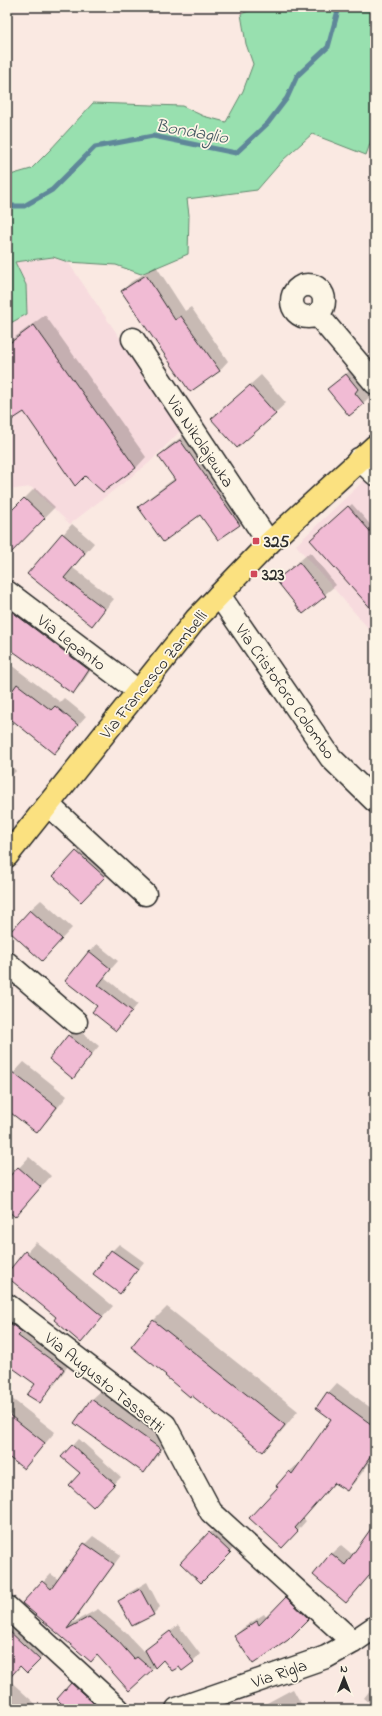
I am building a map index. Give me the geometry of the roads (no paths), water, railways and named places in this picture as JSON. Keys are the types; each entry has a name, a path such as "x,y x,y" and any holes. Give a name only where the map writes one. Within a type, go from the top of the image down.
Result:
{"main road":[{"name":"Via Francesco Zambelli","path":"7,856 196,619 266,546 367,452"}],"street":[{"path":"317,314 375,383"},
{"name":"Via Nikolajewka","path":"133,340 266,546"},
{"path":"367,452 375,474"},
{"name":"Via Lepanto","path":"7,592 138,691"},
{"name":"Via Cristoforo Colombo","path":"218,595 331,758 375,801"},
{"path":"49,804 145,894"},
{"path":"7,963 76,1022"},
{"name":"Via Augusto Tassetti","path":"7,1305 164,1425 211,1512 353,1642"},
{"path":"7,1607 118,1709"},
{"name":"Via Rigla","path":"177,1709 326,1657 353,1642 375,1627"}],"waterway":[{"name":"Bondaglio","path":"7,206 24,206 52,190 95,147 153,136 236,153 268,123 287,98 297,76 328,47 339,7"}],"place":[{"name":"325","path":"256,541"},
{"name":"323","path":"254,574"}]}
